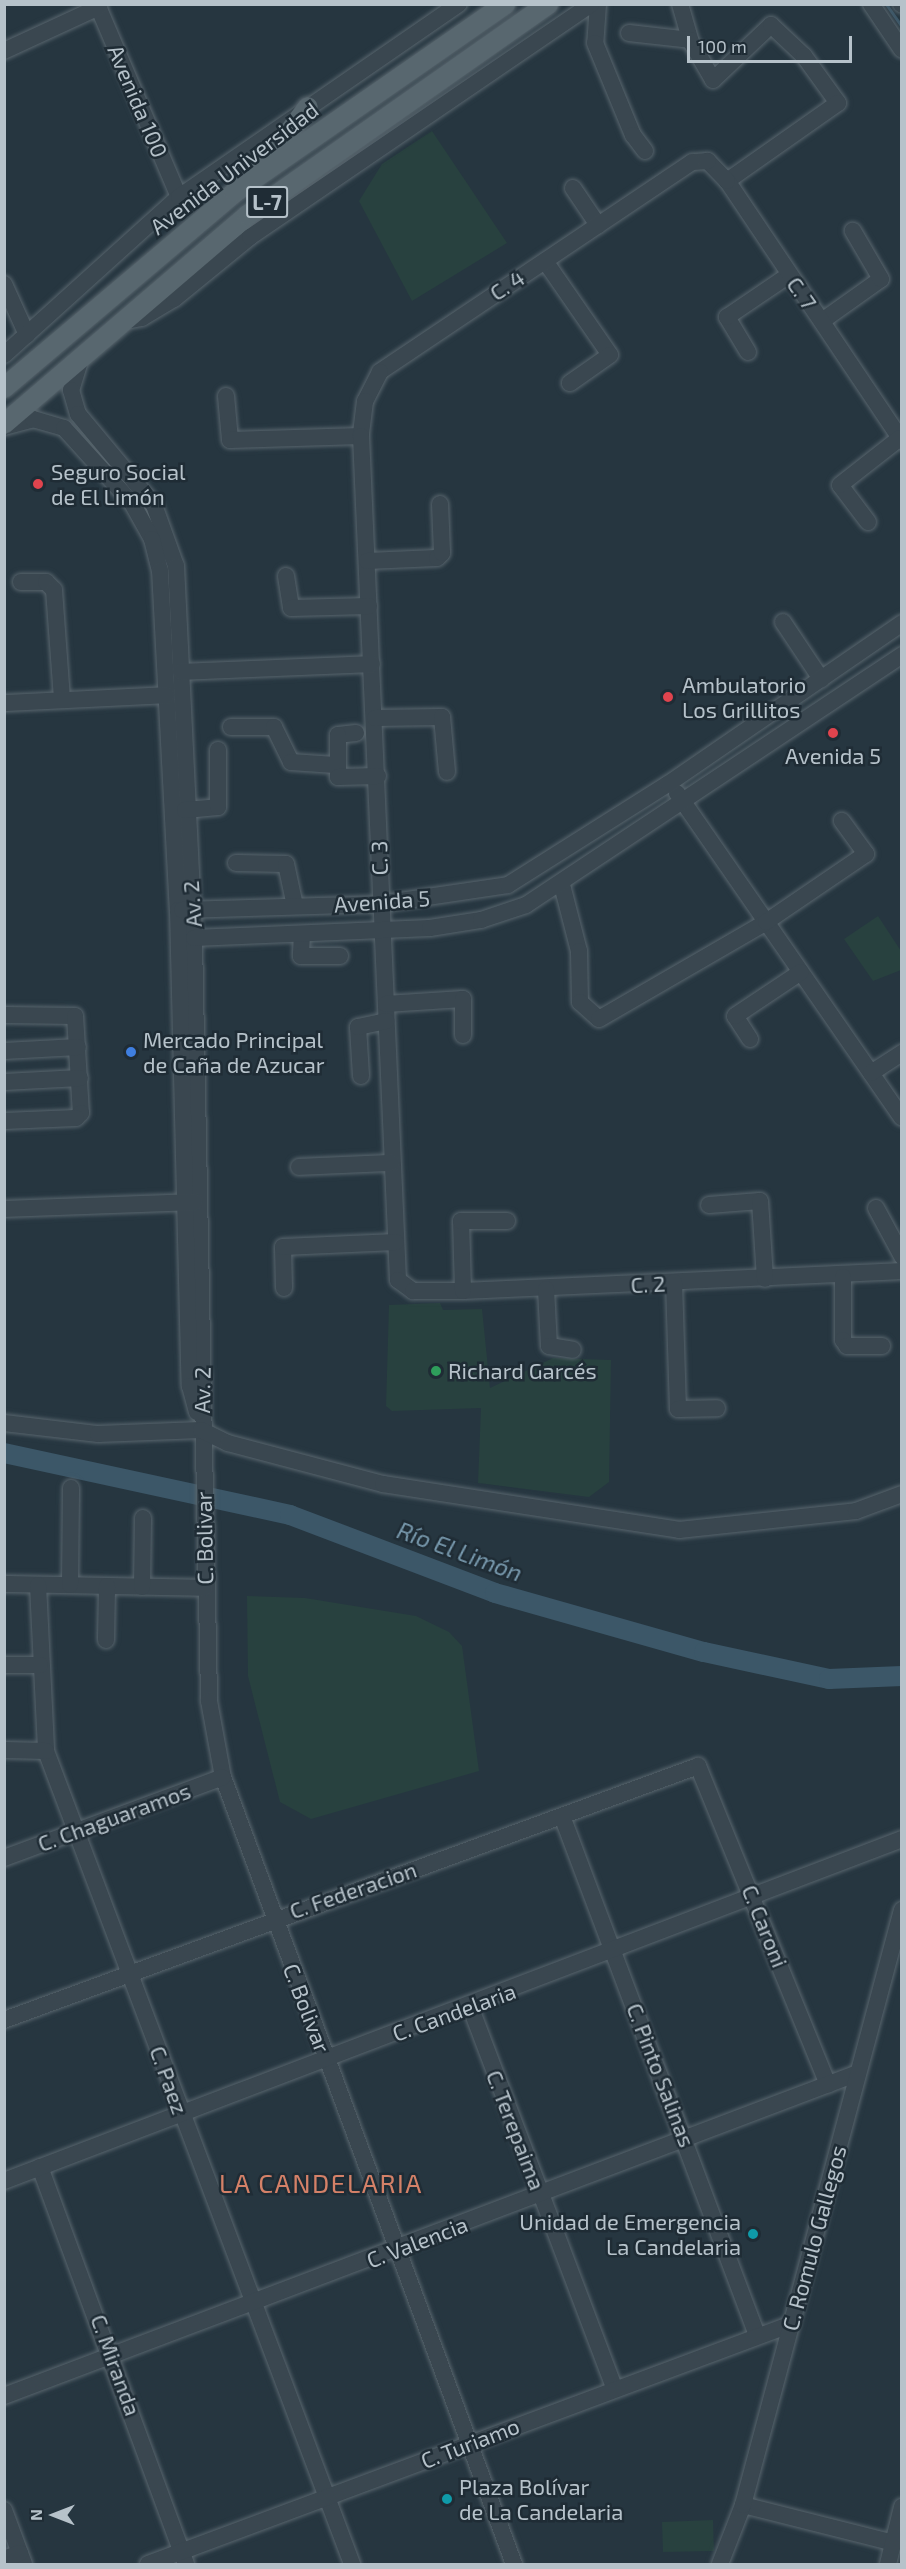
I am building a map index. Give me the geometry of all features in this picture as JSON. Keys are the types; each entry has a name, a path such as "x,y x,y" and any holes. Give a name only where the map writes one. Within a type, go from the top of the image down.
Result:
{"main road":[{"name":"Avenida Universidad","path":"4,388 254,180 505,4"},
{"name":"Avenida Universidad","path":"4,425 118,323 248,215 549,4"},
{"path":"254,180 308,107"}],"street":[{"name":"Avenida Universidad","path":"4,355 179,197 459,4"},
{"name":"Avenida Universidad","path":"118,323 142,318 174,299 286,211 591,4"},
{"path":"598,4 595,43 633,135 645,151"},
{"path":"680,4 690,40 713,80 771,25 804,56 838,103 727,181"},
{"path":"871,4 902,50"},
{"path":"4,51 98,6"},
{"name":"Avenida 100","path":"98,6 179,197"},
{"path":"628,33 690,40"},
{"name":"C. 7","path":"692,162 714,164 727,181 901,439"},
{"name":"C. 4","path":"361,436 365,401 380,372 692,162"},
{"path":"573,188 598,225"},
{"path":"822,321 881,279 853,231"},
{"path":"545,261 609,355 570,383"},
{"path":"748,352 727,317 789,275"},
{"path":"4,284 27,335"},
{"name":"Av. 2","path":"81,358 71,390 78,414 136,482 166,528 176,566 185,810 191,1202 201,1430"},
{"path":"226,396 230,440 361,436"},
{"name":"Av. 2","path":"4,425 33,419 64,428 132,503 152,539 160,570 167,695 185,910 194,938 190,1386 201,1430"},
{"name":"C. 3","path":"361,436 378,776 381,930 398,1280"},
{"path":"868,522 840,485 901,439"},
{"path":"367,561 437,558 442,553 440,504"},
{"path":"286,576 291,608 369,606"},
{"path":"21,582 46,582 54,590 62,699"},
{"path":"783,622 822,679"},
{"name":"Avenida 5","path":"185,910 380,904 508,885 668,784 902,623"},
{"name":"Avenida 5","path":"194,938 381,930 481,920 562,885 902,656"},
{"path":"181,672 372,664"},
{"path":"4,702 167,695"},
{"path":"375,718 442,717 447,772"},
{"path":"231,727 274,727 291,762 335,765"},
{"path":"356,733 338,735 335,765 338,777 378,776"},
{"path":"185,810 218,807 218,750"},
{"path":"668,784 684,801 902,1118"},
{"path":"562,885 579,951 580,1002 599,1019 766,922 866,854 842,821"},
{"path":"236,863 286,864 295,906"},
{"path":"302,934 301,956 340,956"},
{"path":"750,1039 735,1017 801,972"},
{"path":"361,1076 358,1027 386,1012 463,999 463,1035"},
{"path":"4,1015 75,1016 80,1078 76,1118 4,1121"},
{"path":"4,1051 78,1047"},
{"path":"871,1073 902,1053"},
{"path":"4,1082 80,1078"},
{"path":"299,1167 392,1163"},
{"path":"709,1205 760,1201 765,1279"},
{"path":"4,1209 191,1202"},
{"path":"876,1208 902,1256"},
{"path":"463,1291 461,1221 507,1221"},
{"path":"284,1288 283,1246 396,1242"},
{"name":"C. 2","path":"398,1280 412,1291 463,1291 843,1277 902,1271"},
{"path":"843,1277 843,1340 848,1346 882,1346"},
{"path":"674,1282 678,1409 717,1407"},
{"path":"546,1289 549,1346 573,1350"},
{"path":"154,1429 185,1412 190,1386"},
{"path":"4,1423 98,1434 154,1429 201,1430 228,1443 382,1484 679,1530 856,1511 902,1494"},
{"name":"C. Bolivar","path":"201,1430 209,1701 223,1777 272,1918 514,2565"},
{"path":"69,1585 71,1488"},
{"path":"142,1587 143,1518"},
{"path":"4,1584 205,1588"},
{"name":"C. Paez","path":"38,1585 40,1665 46,1751 324,2498 352,2565"},
{"path":"106,1640 107,1586"},
{"path":"4,1665 40,1665"},
{"path":"4,1750 46,1751"},
{"name":"C. Federacion","path":"4,2020 272,1918 703,1767"},
{"name":"C. Caroni","path":"703,1767 828,2085"},
{"name":"C. Chaguaramos","path":"4,1857 223,1777"},
{"name":"C. Pinto Salinas","path":"562,1816 687,2141 756,2335"},
{"name":"C. Candelaria","path":"4,2181 614,1953 902,1839"},
{"name":"C. Romulo Gallegos","path":"720,2565 743,2505 902,1910"},
{"name":"C. Terepaima","path":"470,2007 614,2388"},
{"name":"C. Valencia","path":"4,2396 253,2305 687,2141 858,2073"},
{"name":"C. Miranda","path":"40,2168 114,2356 184,2558"},
{"name":"C. Turiamo","path":"148,2565 184,2558 324,2498 756,2335 792,2324"},
{"path":"743,2505 894,2543"},
{"path":"888,2565 902,2506"},
{"path":"4,2510 16,2559"}],"green space":[{"path":"432,131 507,243 412,301 359,201 382,164"},
{"path":"878,916 901,951 901,970 873,981 844,939"},
{"path":"440,1303 443,1310 482,1309 490,1388 553,1358 611,1360 609,1482 589,1497 478,1483 481,1408 392,1411 386,1406 389,1305"},
{"path":"247,1596 305,1598 416,1616 449,1632 462,1646 479,1771 311,1819 280,1802 248,1676"},
{"path":"713,2520 714,2551 663,2552 662,2522"}],"waterway":[{"path":"886,4 902,27"},
{"name":"Río El Limón","path":"4,1453 290,1515 495,1593 704,1652 829,1679 902,1676"}],"place":[{"name":"Seguro Social de El Limón","path":"38,484"},
{"name":"Ambulatorio Los Grillitos","path":"668,697"},
{"name":"Avenida 5","path":"833,733"},
{"name":"Mercado Principal de Caña de Azucar","path":"131,1052"},
{"name":"Richard Garcés","path":"436,1371"},
{"name":"Unidad de Emergencia La Candelaria","path":"753,2234"},
{"name":"Plaza Bolívar de La Candelaria","path":"447,2499"}],"district":[{"name":"LA CANDELARIA","path":"321,2183"}]}
